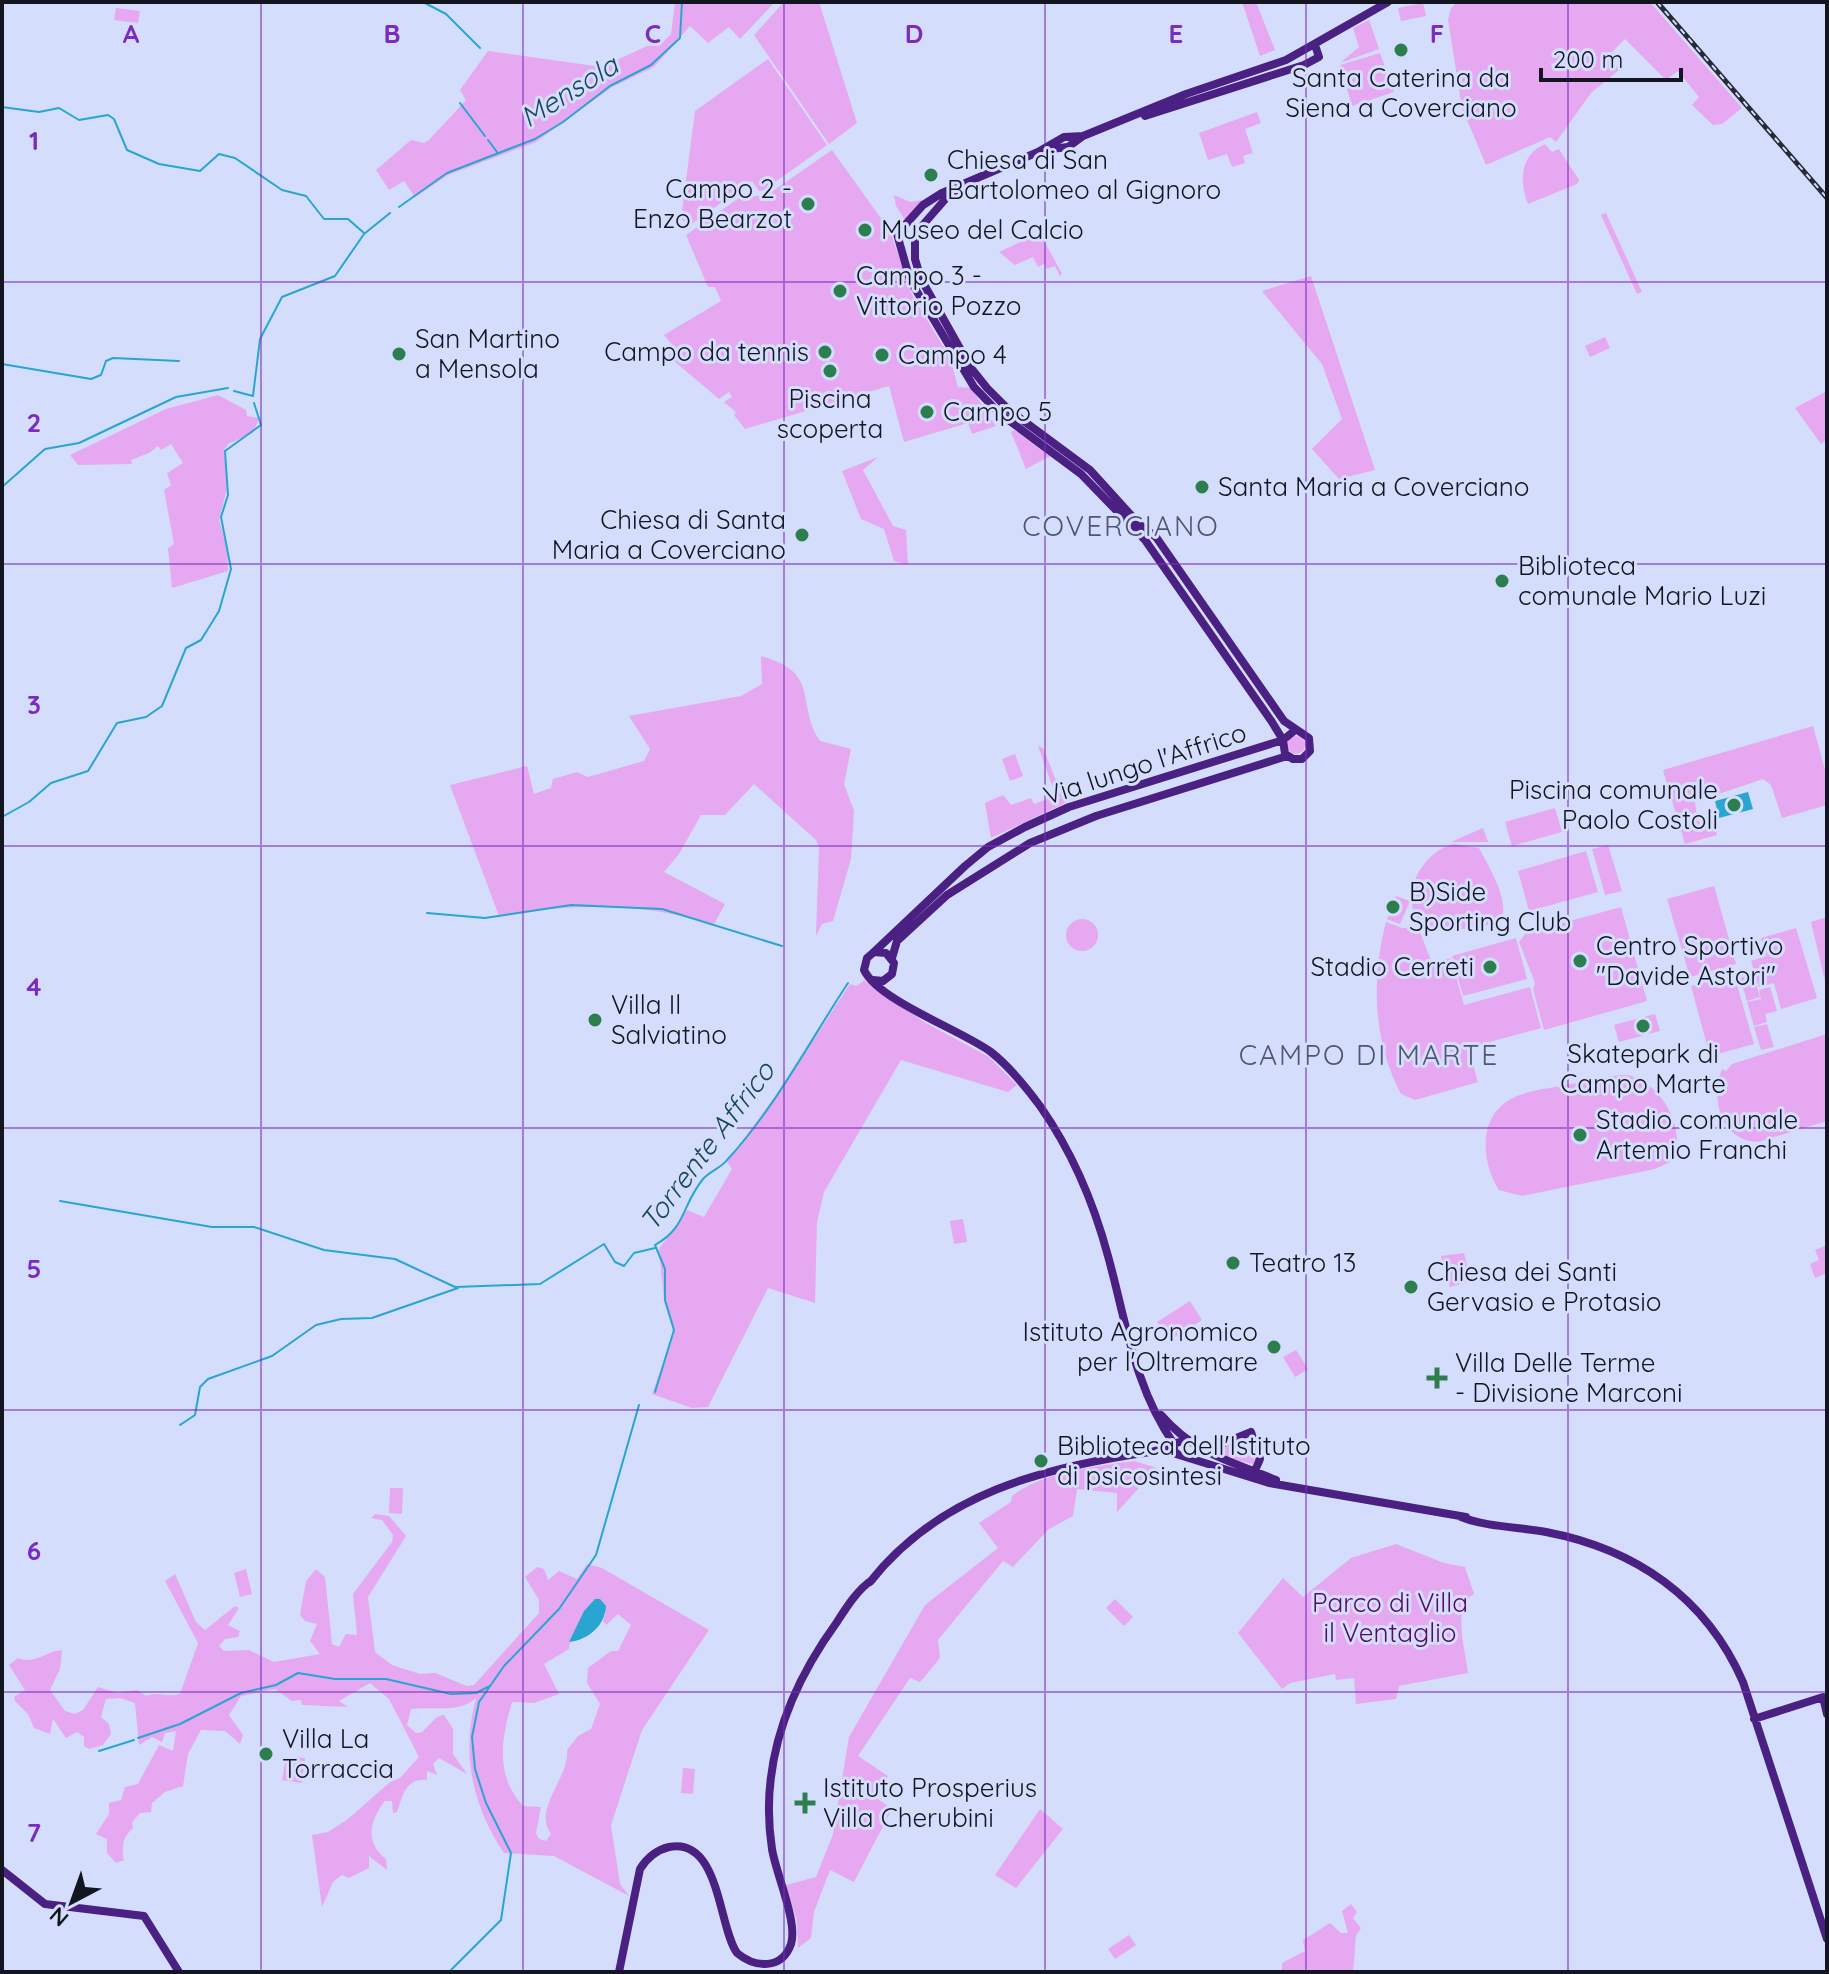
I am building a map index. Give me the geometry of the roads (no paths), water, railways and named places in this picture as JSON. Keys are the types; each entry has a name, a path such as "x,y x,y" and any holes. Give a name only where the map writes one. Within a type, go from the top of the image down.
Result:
{"main road":[{"path":"1283,740 1137,533 1081,474 999,413 974,387 914,286 897,234 929,200 1038,152 1140,115 1186,94 1286,60 1388,2"},
{"path":"1140,115 1149,116 1172,109 1311,61 1320,56 1315,45"},
{"path":"1305,48 1304,56 1311,61"},
{"path":"969,182 948,196 915,234 913,244 921,279 984,385 1009,410 1090,470 1150,532 1247,672 1294,731"},
{"path":"905,228 915,234"},
{"path":"899,243 906,247 913,244"},
{"name":"Via lungo l'Affrico","path":"874,952 965,866 988,847 1025,827 1069,807 1283,740 1294,731 1307,736 1310,751 1299,759 1287,756 1282,749 1283,740"},
{"path":"889,992 887,979 894,969 894,944 914,923 995,862 1065,827 1287,756"},
{"path":"892,958 882,952 874,952 864,965 873,980 994,1055 1021,1081 1046,1116 1091,1205 1109,1260 1126,1339 1174,1444 1174,1451 1179,1455"},
{"path":"873,980 887,979"},
{"path":"1156,1408 1185,1441 1202,1452 1255,1471 1272,1481"},
{"path":"1202,1452 1251,1432 1260,1459 1255,1471 1246,1476"},
{"path":"619,1972 640,1869 651,1856 667,1847 693,1852 707,1867 737,1953 760,1964 777,1962 786,1953 792,1933 772,1850 770,1780 781,1724 817,1651 872,1580 930,1528 997,1488 1074,1463 1151,1452 1185,1441"},
{"path":"1151,1452 1179,1455 1246,1476 1345,1498 1485,1521 1592,1543 1625,1556 1660,1576 1697,1610 1724,1644 1743,1682 1827,1939"},
{"path":"1754,1719 1823,1697 1827,1714"},
{"path":"2,1870 45,1904 144,1916 155,1928 179,1972"}],"water":[{"name":"Piscina comunale Paolo Costoli","path":"1748,792 1753,809 1719,818 1715,801"},
{"path":"595,1599 600,1599 606,1606 599,1626 589,1635 569,1642 584,1611"}],"waterway":[{"path":"423,2 446,14 480,48"},
{"name":"Mensola","path":"399,207 447,173 535,139 610,86 651,65 680,38 682,2"},
{"path":"460,103 485,136"},
{"path":"2,107 39,112 59,108 79,120 108,115 114,119 127,150 159,164 200,171 219,154 235,158 282,190 306,196 324,219 348,219 364,233"},
{"path":"488,140 497,152"},
{"name":"Mensola","path":"234,391 253,396 260,339 282,297 335,276 364,234 390,213"},
{"path":"2,364 91,379 101,375 106,361 113,358 179,361"},
{"path":"2,487 45,449 79,443 176,397 228,388"},
{"name":"Mensola","path":"2,817 29,802 51,783 88,771 117,723 146,717 162,706 186,648 201,640 219,611 231,569 221,517 228,495 225,451 261,425 254,403"},
{"path":"427,913 485,918 571,905 662,909 782,946"},
{"name":"Torrente Affrico","path":"655,1392 674,1330 665,1300 665,1269 655,1245 673,1231 703,1179 725,1163 761,1119 848,983"},
{"path":"60,1201 212,1227 254,1227 324,1250 395,1259 455,1287 540,1284 604,1244 615,1262 624,1266 634,1253 655,1248"},
{"path":"180,1425 195,1415 200,1387 208,1379 272,1356 316,1325 341,1319 372,1318 458,1288"},
{"name":"Torrente Affrico","path":"449,1972 501,1920 511,1853 486,1803 475,1769 472,1737 479,1702 504,1666 559,1609 596,1555 639,1405"},
{"path":"138,1738 180,1724 241,1693 276,1685 298,1673 335,1679 386,1679 451,1694 476,1693 490,1686"},
{"path":"99,1751 134,1740"}],"railway":[{"path":"1657,2 1827,198"}],"place":[{"name":"Santa Caterina da Siena a Coverciano","path":"1401,50"},
{"name":"Chiesa di San Bartolomeo al Gignoro","path":"931,175"},
{"name":"Campo 2 - Enzo Bearzot","path":"808,204"},
{"name":"Museo del Calcio","path":"865,230"},
{"name":"Campo 3 - Vittorio Pozzo","path":"840,291"},
{"name":"Campo da tennis","path":"825,352"},
{"name":"San Martino a Mensola","path":"399,354"},
{"name":"Campo 4","path":"882,355"},
{"name":"Piscina scoperta","path":"830,371"},
{"name":"Campo 5","path":"927,412"},
{"name":"Santa Maria a Coverciano","path":"1202,487"},
{"name":"Chiesa di Santa Maria a Coverciano","path":"802,535"},
{"name":"Biblioteca comunale Mario Luzi","path":"1502,581"},
{"name":"Piscina comunale Paolo Costoli","path":"1734,805"},
{"name":"B)Side Sporting Club","path":"1393,907"},
{"name":"Centro Sportivo \"Davide Astori\"","path":"1580,961"},
{"name":"Stadio Cerreti","path":"1490,967"},
{"name":"Villa Il Salviatino","path":"595,1020"},
{"name":"Skatepark di Campo Marte","path":"1643,1026"},
{"name":"Stadio comunale Artemio Franchi","path":"1580,1135"},
{"name":"Teatro 13","path":"1233,1263"},
{"name":"Chiesa dei Santi Gervasio e Protasio","path":"1411,1287"},
{"name":"Istituto Agronomico per l'Oltremare","path":"1274,1347"},
{"name":"Villa Delle Terme - Divisione Marconi","path":"1437,1378"},
{"name":"Biblioteca dell'Istituto di psicosintesi","path":"1041,1461"},
{"name":"Villa La Torraccia","path":"266,1754"},
{"name":"Istituto Prosperius Villa Cherubini","path":"805,1803"}],"district":[{"name":"COVERCIANO","path":"1121,526"},
{"name":"CAMPO DI MARTE","path":"1369,1055"}],"park label":[{"name":"Parco di Villa il Ventaglio","path":"1390,1618"}]}
